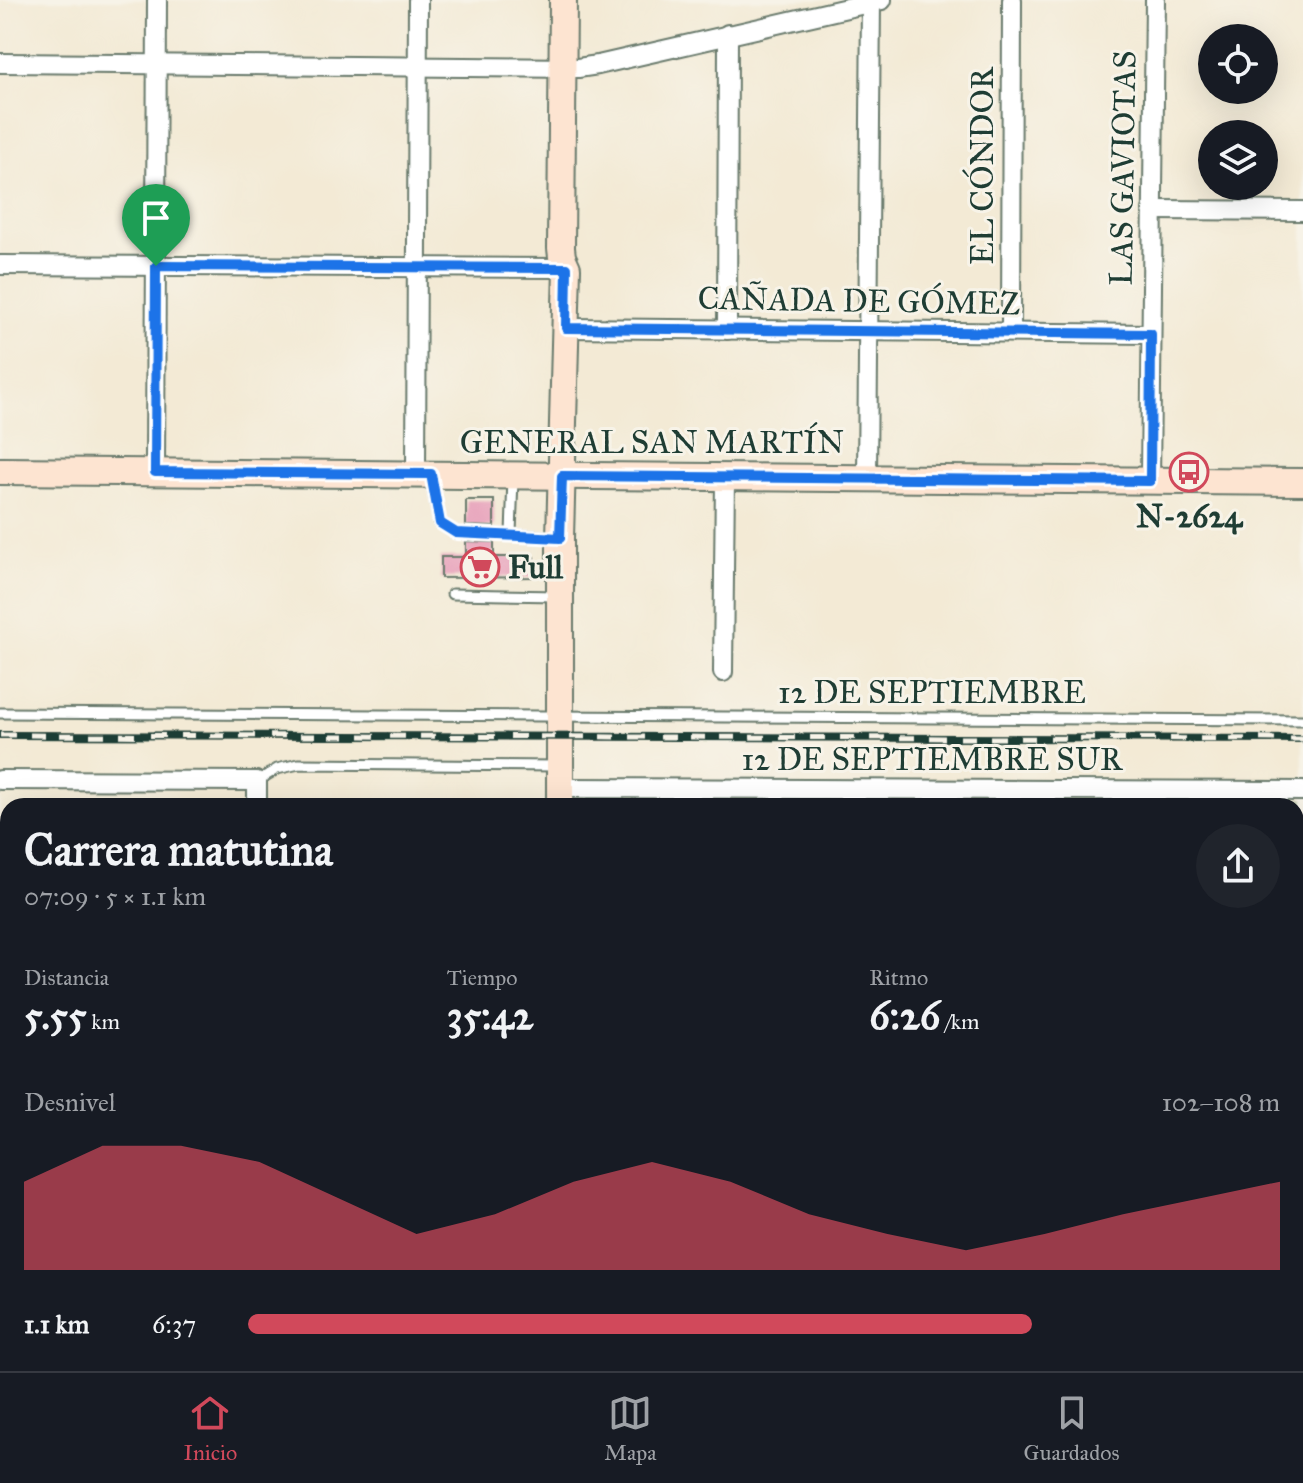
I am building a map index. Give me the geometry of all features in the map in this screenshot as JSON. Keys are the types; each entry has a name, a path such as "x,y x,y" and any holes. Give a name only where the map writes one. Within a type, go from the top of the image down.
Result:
{"main road":[{"path":"563,0 570,68"},
{"path":"560,787 560,538 567,268 561,248 570,68 579,0"},
{"name":"GENERAL SAN MARTÍN","path":"0,471 1303,482"}],"street":[{"path":"155,472 157,0"},
{"path":"418,0 417,267 423,474"},
{"name":"EL CÓNDOR","path":"1011,332 1012,0"},
{"name":"LAS GAVIOTAS","path":"1150,481 1155,0"},
{"path":"0,63 570,68 598,65 875,1 867,478"},
{"path":"727,330 728,34"},
{"path":"1152,210 1303,211"},
{"path":"0,265 567,268"},
{"name":"CAÑADA DE GÓMEZ","path":"566,328 1151,334"},
{"path":"723,672 725,477"},
{"path":"0,780 257,781 257,798"},
{"name":"12 DE SEPTIEMBRE SUR","path":"560,787 850,798 1118,798 1303,791"}],"lane":[{"path":"423,474 440,523 456,533 560,538"},
{"path":"511,534 513,475"},
{"path":"452,594 560,596"},
{"name":"12 DE SEPTIEMBRE","path":"0,713 1303,720"},
{"path":"257,781 277,769 299,764 560,787"}],"building":[{"path":"466,500 494,500 494,527 466,526"},
{"path":"466,541 494,542 494,557 534,557 534,577 441,578 441,557 466,557"}],"railway":[{"path":"0,735 1303,739"}],"place":[{"name":"N-2624","path":"1189,472"},
{"name":"Full","path":"480,567"}],"route":[{"path":"156,266 567,268 566,328 1151,334 1150,481 562,476 560,538 456,533 440,523 431,474 155,472 156,266"}]}
